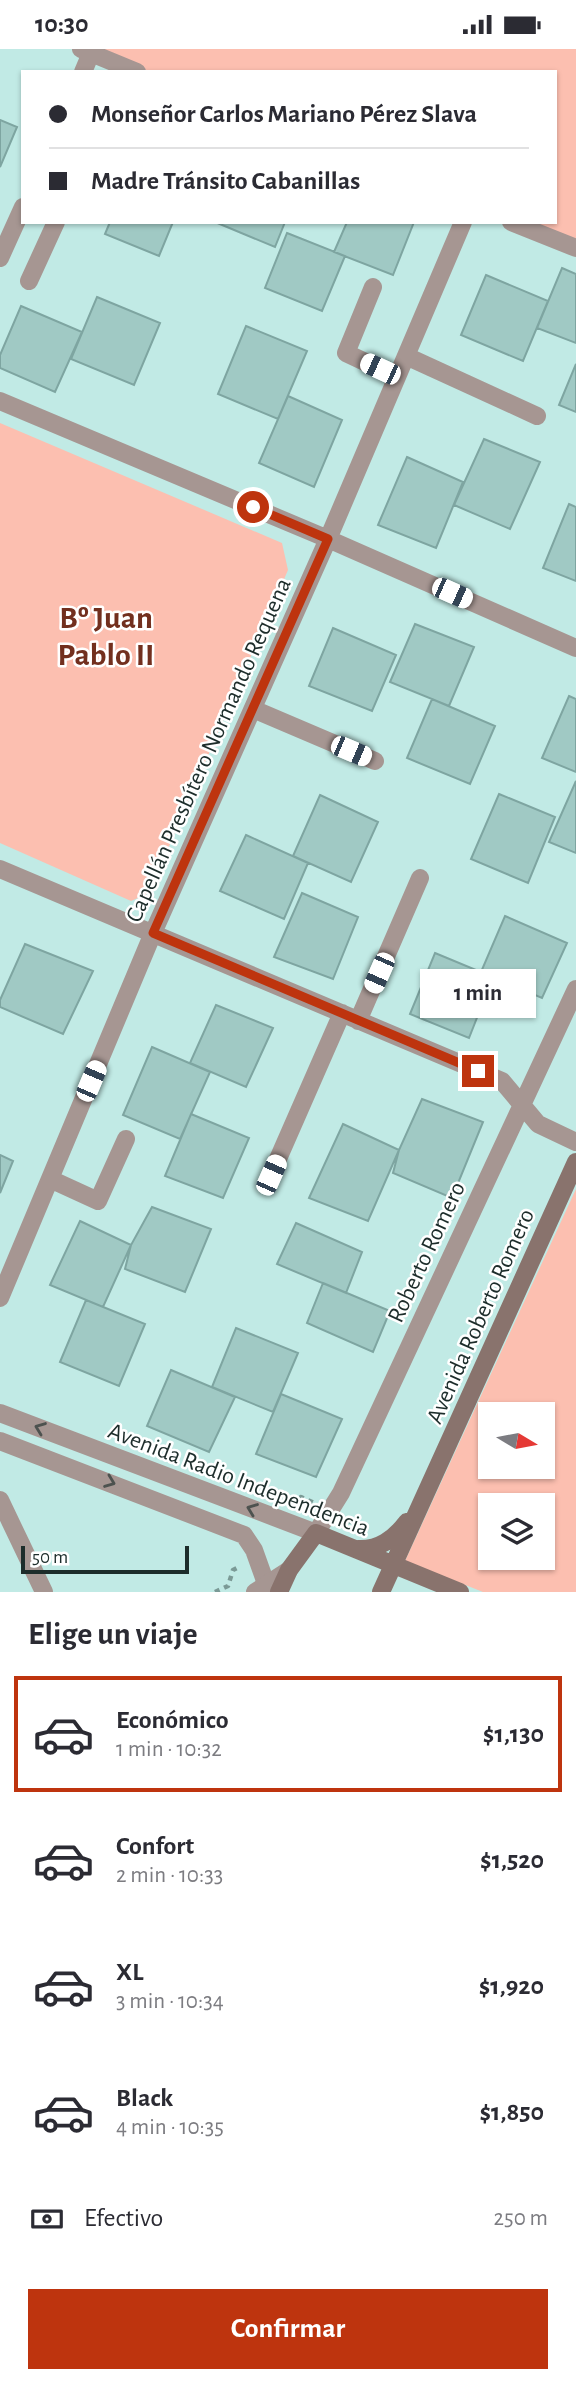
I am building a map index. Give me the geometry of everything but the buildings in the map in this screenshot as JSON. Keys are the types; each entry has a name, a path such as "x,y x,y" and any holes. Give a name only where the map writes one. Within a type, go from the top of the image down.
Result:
{"main road":[{"name":"Avenida Roberto Romero","path":"381,1592 576,1162"},
{"name":"Avenida Roberto Romero","path":"354,1549 370,1549 391,1540 428,1490"},
{"name":"Avenida Radio Independencia","path":"316,1533 460,1592"},
{"path":"267,1590 289,1570 316,1533"}],"street":[{"path":"83,70 86,51 132,70"},
{"path":"0,258 21,211"},
{"path":"29,281 55,224"},
{"name":"Capellán Presbítero Normando Requena","path":"0,1298 153,933 328,539 462,224"},
{"path":"517,224 576,248"},
{"path":"373,287 346,353 397,377"},
{"path":"406,356 537,416"},
{"path":"0,401 328,539 576,648"},
{"path":"253,709 375,761"},
{"path":"0,869 502,1081 538,1124 576,1142"},
{"path":"271,1175 420,878"},
{"name":"Roberto Romero","path":"316,1533 341,1493 576,989"},
{"path":"50,1179 98,1201 127,1139"},
{"name":"Avenida Radio Independencia","path":"0,1413 316,1533"},
{"name":"Avenida Radio Independencia","path":"0,1441 238,1532 248,1540 254,1550 267,1590"},
{"path":"0,1500 44,1592"}],"shaded area":[{"path":"94,49 576,49 576,242 532,224 557,224 557,70 146,70"},
{"path":"0,423 282,543 288,570 149,893 131,901 0,843"},
{"path":"576,1189 576,1592 483,1592 405,1561 478,1402 478,1479 555,1479 555,1402 478,1402"}],"district":[{"name":"Bº Juan Pablo II","path":"106,636"}],"route":[{"path":"253,507 328,539 153,933 478,1071"}]}
